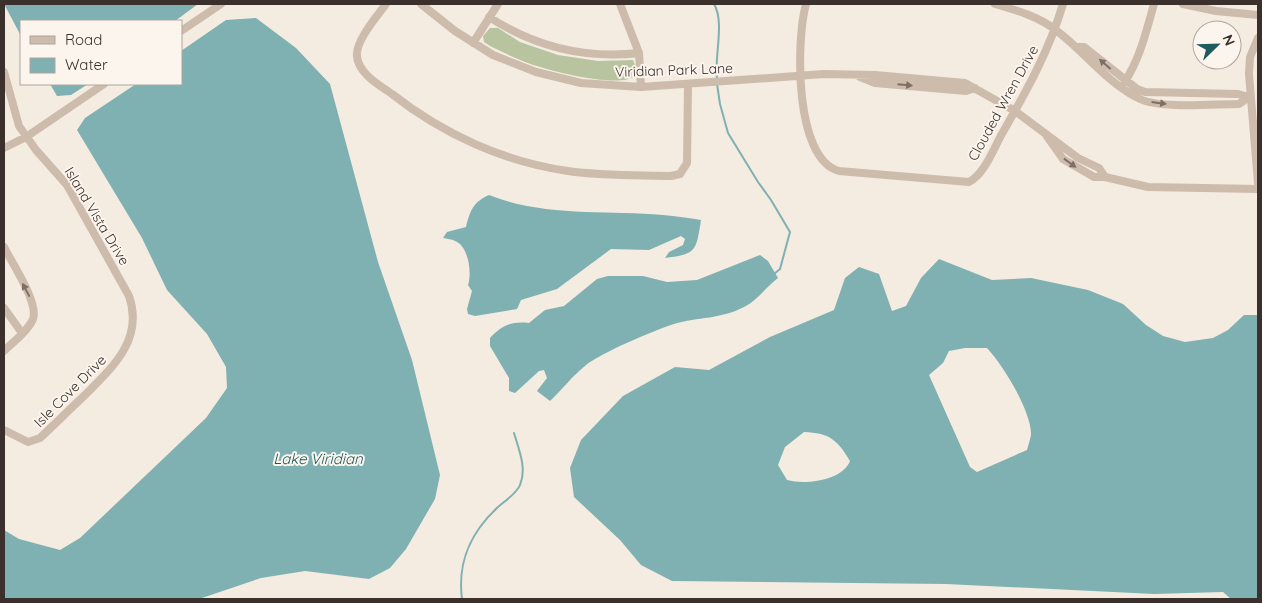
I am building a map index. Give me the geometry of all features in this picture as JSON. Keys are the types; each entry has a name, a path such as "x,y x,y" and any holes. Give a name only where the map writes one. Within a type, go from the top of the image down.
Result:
{"street":[{"path":"182,30 221,4"},
{"path":"386,4 360,42 357,56 361,69 415,112 448,132 512,158 542,166 582,173 671,176 683,171 687,163 688,84"},
{"name":"Viridian Park Lane","path":"421,4 473,43 493,55 550,76 596,85 641,87 700,84 800,74 858,76 874,83 966,91 975,88 1015,111 1046,134 1054,148 1073,166 1094,176 1148,188 1258,190"},
{"path":"473,43 498,4"},
{"path":"620,4 639,53 641,87"},
{"path":"800,74 806,4"},
{"path":"995,4 1035,18 1056,30 1077,47 1084,47 1140,99 1158,104 1238,104 1249,97"},
{"name":"Clouded Wren Drive","path":"800,74 804,112 817,151 827,167 839,171 872,175 969,182 982,168 1041,65 1056,30 1063,4"},
{"path":"1124,84 1134,69 1144,43 1154,4"},
{"path":"1183,4 1216,11 1258,15"},
{"path":"490,17 520,34 562,50 596,54 639,53"},
{"path":"1258,38 1250,58 1249,97 1258,184"},
{"name":"Island Vista Drive","path":"4,72 16,117 26,137 60,175 74,195 129,296 133,313 133,325"},
{"path":"4,148 26,137 103,85"},
{"path":"4,247 33,305 34,317 22,333 4,351"},
{"path":"4,308 22,333"},
{"name":"Isle Cove Drive","path":"4,430 28,442 40,438 119,360 129,343 133,325"}],"green space":[{"path":"490,28 498,28 520,42 558,55 598,61 633,60 636,68 635,76 628,79 604,80 549,70 508,55 484,42 483,36"}],"water":[{"path":"4,4 198,4 176,20 20,20 20,34"},
{"name":"Lake Viridian","path":"256,18 296,48 330,84 378,262 412,360 440,475 435,499 406,549 390,568 369,579 305,571 261,578 199,599 4,599 4,530 19,539 60,550 80,538 206,418 227,388 226,367 207,334 167,290 142,238 77,130 85,118 134,85 182,85 182,50 226,20"},
{"path":"51,85 86,85 71,95 57,96"},
{"path":"489,195 531,207 553,210 663,215 701,220 696,245 683,255 665,258 669,252 683,245 685,239 681,236 649,250 611,249 557,289 521,300 517,309 475,316 468,314 467,309 472,291 468,285 470,274 464,248 452,240 443,238 447,232 466,227 473,208 479,201"},
{"path":"760,255 768,261 778,278 754,301 744,307 727,314 674,324 614,349 585,366 550,401 537,391 547,378 544,370 539,371 515,393 509,391 509,378 490,346 490,338 503,327 512,323 529,323 545,310 564,306 597,279 608,276 643,276 667,282 697,280"},
{"path":"939,259 992,280 1031,278 1088,290 1123,304 1146,325 1163,336 1185,342 1213,338 1228,330 1244,315 1258,315 1258,599 1231,599 1223,592 1154,594 946,584 672,581 641,565 620,540 574,497 570,468 581,440 623,396 675,367 709,370 770,337 834,310 845,278 859,267 879,274 892,311 906,306 921,278","holes":["965,348 987,348 994,356 1022,402 1027,414 1031,435 1027,450 977,472 970,467 929,375 943,363 949,351","804,432 820,434 836,442 850,461 846,468 822,480 803,482 787,480 778,465 785,447"]}],"waterway":[{"path":"714,4 719,20 717,79"},
{"path":"717,84 728,133 790,232 780,269 774,274"},
{"path":"462,599 461,585 464,560 473,537 488,517 514,494 522,479 523,472 520,452 514,433"}]}
